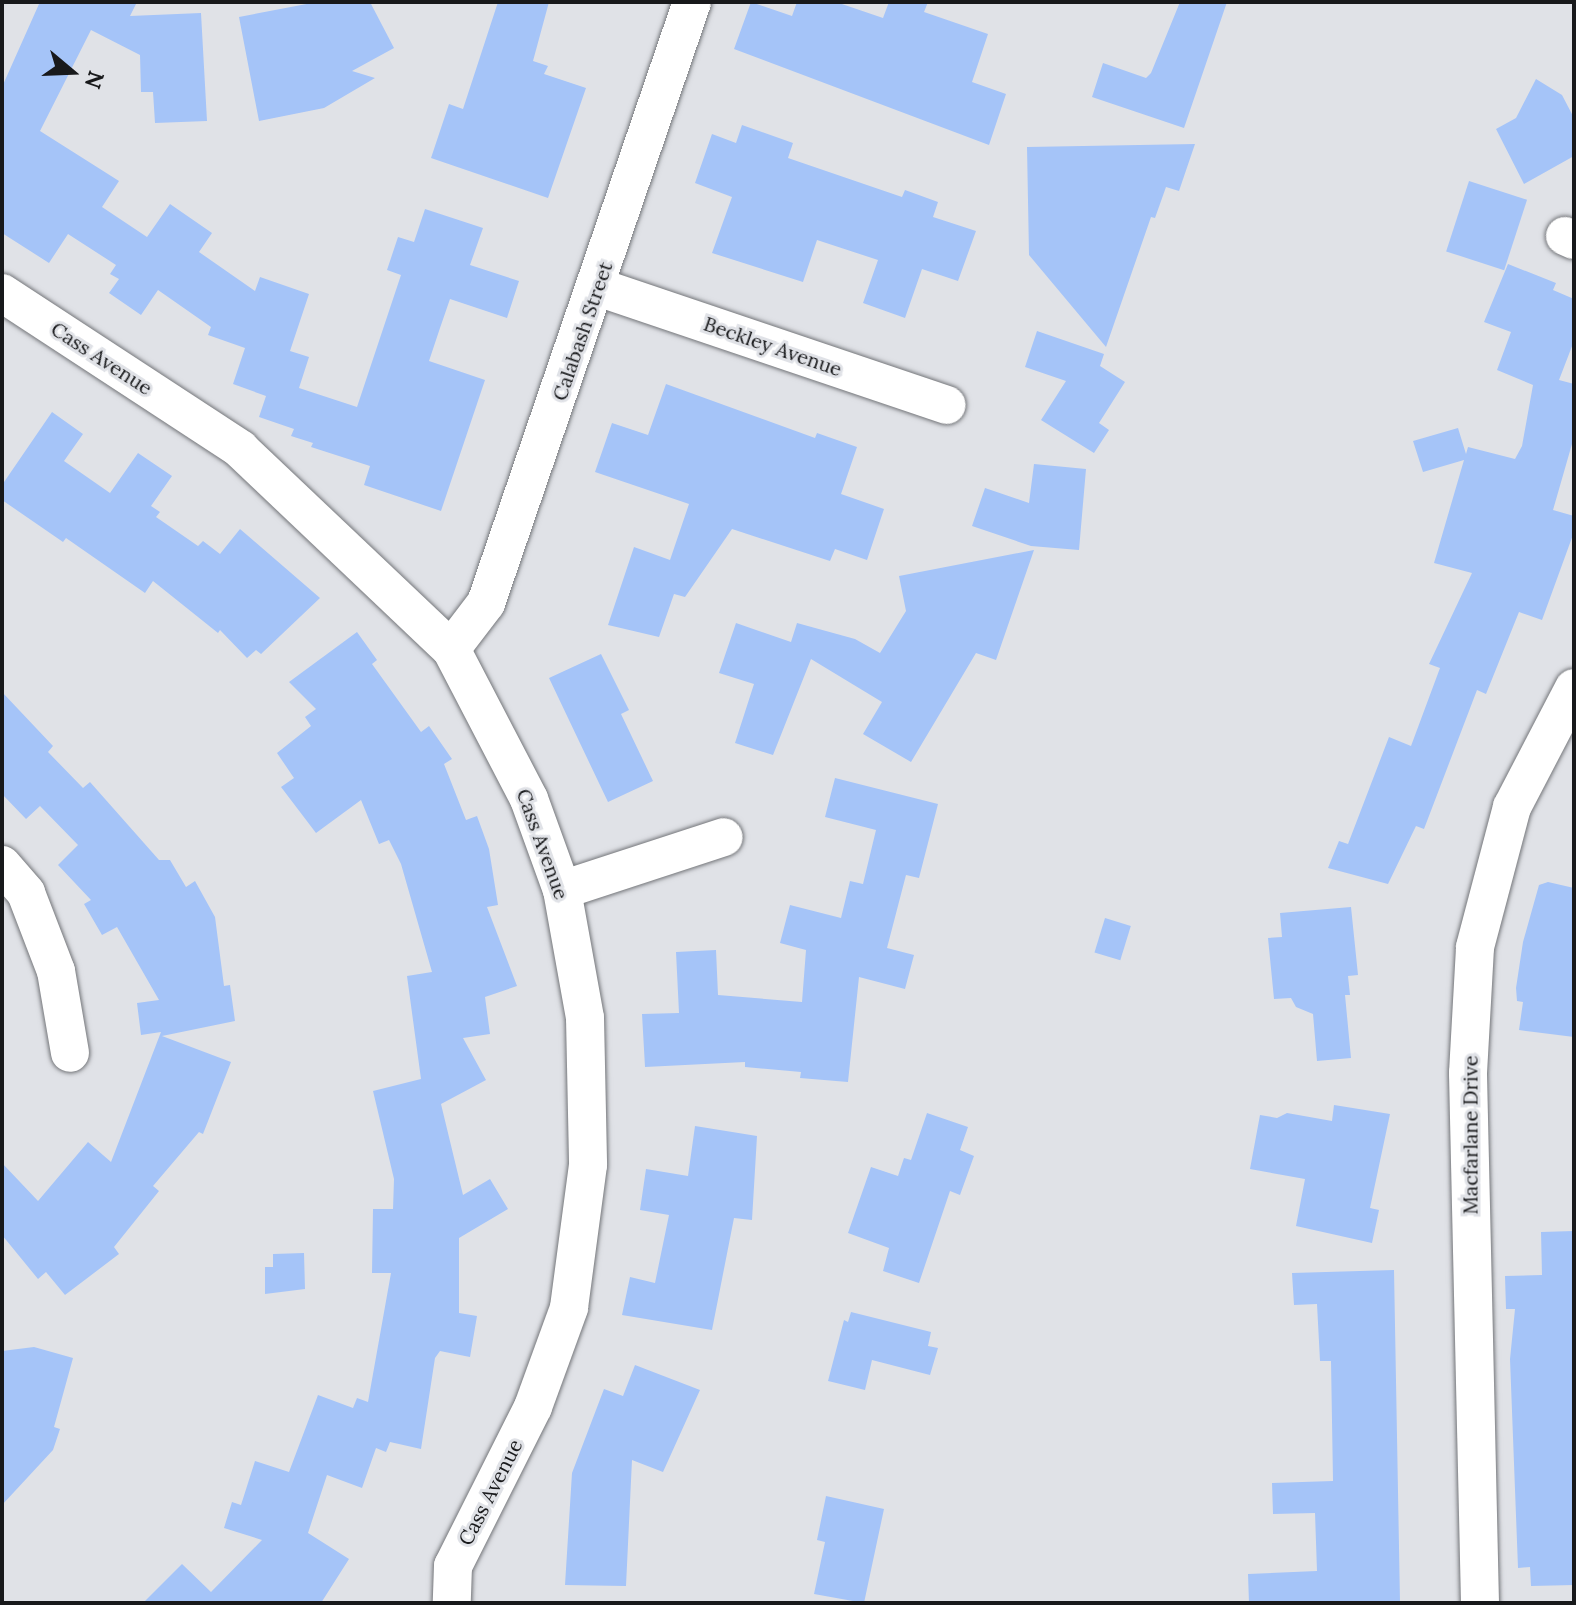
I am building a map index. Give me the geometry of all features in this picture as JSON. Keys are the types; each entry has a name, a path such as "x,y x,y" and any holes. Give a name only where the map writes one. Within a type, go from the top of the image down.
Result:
{"street":[{"name":"Calabash Street","path":"451,649 486,603 598,287 692,2"},
{"name":"Beckley Avenue","path":"598,287 947,405"},
{"name":"Cass Avenue","path":"2,293 240,449 451,649 529,799 562,890 585,1018 587,1149 569,1308 533,1407 453,1566 452,1603"},
{"name":"Macfarlane Drive","path":"1480,1603 1468,1073 1475,947 1512,807 1574,688"},
{"path":"562,890 724,837"},
{"path":"2,865 26,893 56,971 70,1053"}],"building":[{"path":"35,2 137,2 130,16 201,13 207,121 155,123 153,92 141,92 140,55 91,30 40,131 119,181 102,207 147,237 170,204 212,233 199,252 255,291 260,277 309,294 290,351 309,357 299,388 357,407 401,275 387,270 398,237 414,242 425,209 483,228 470,265 519,281 507,318 450,299 440,328 429,361 485,380 441,511 364,485 370,466 311,447 313,443 291,436 294,429 259,417 266,396 233,384 245,348 208,335 211,327 158,290 141,315 109,293 119,279 110,274 116,265 68,234 49,263 2,233 2,87 39,4"},
{"path":"317,2 370,2 394,48 352,71 375,78 324,108 259,121 239,17"},
{"path":"498,2 549,2 533,61 548,66 544,74 586,88 548,198 431,158 449,104 463,109"},
{"path":"751,2 792,16 797,2 836,2 883,18 889,2 928,2 924,12 988,34 972,82 1006,94 989,145 734,49"},
{"path":"1180,2 1227,2 1184,128 1092,97 1103,63 1146,78 1151,73"},
{"path":"1536,79 1562,95 1574,118 1574,156 1524,184 1496,129 1516,118"},
{"path":"742,125 793,143 788,158 902,197 905,190 938,202 933,217 976,231 958,281 922,269 905,318 863,303 878,260 817,240 803,282 712,253 732,197 695,183 712,134 736,143"},
{"path":"1195,144 1179,191 1166,187 1155,218 1151,217 1106,347 1029,255 1027,147"},
{"path":"1469,181 1527,200 1504,270 1446,251"},
{"path":"1508,264 1556,283 1553,290 1574,299 1574,341 1559,380 1574,384 1574,437 1553,510 1574,516 1574,532 1542,620 1519,612 1486,694 1477,690 1424,829 1416,826 1388,884 1328,868 1339,841 1348,844 1389,737 1411,746 1440,668 1429,664 1472,573 1434,563 1464,460 1423,472 1413,441 1458,428 1466,454 1468,447 1515,459 1522,446 1533,385 1497,370 1511,332 1484,322"},
{"path":"1037,331 1104,354 1100,366 1125,382 1099,423 1109,430 1094,453 1041,420 1066,381 1025,367"},
{"path":"666,384 815,438 817,433 857,447 841,494 884,509 867,560 835,549 830,561 732,529 685,597 674,594 659,637 608,625 634,547 670,560 689,504 595,472 612,423 648,435"},
{"path":"52,412 83,434 64,461 110,493 138,453 172,476 151,506 160,512 156,517 198,546 203,541 220,554 240,529 320,598 261,654 256,650 247,658 220,630 218,633 153,581 145,593 66,538 63,542 2,500 2,485"},
{"path":"1034,464 1086,469 1079,550 1031,546 972,526 985,488 1029,503"},
{"path":"1034,550 996,660 976,653 911,762 863,734 882,702 811,659 773,755 735,743 754,684 719,673 736,623 791,642 797,623 855,639 880,653 906,611 899,576"},
{"path":"357,632 377,660 372,664 421,732 429,726 452,759 444,764 466,820 477,816 489,849 498,905 487,907 517,986 485,997 490,1034 463,1038 486,1080 441,1104 463,1195 490,1179 508,1209 459,1238 459,1313 477,1316 470,1357 440,1351 435,1358 421,1449 390,1442 386,1452 376,1448 362,1488 327,1475 308,1533 349,1559 321,1603 143,1603 182,1564 211,1592 262,1540 224,1528 232,1502 241,1505 255,1461 289,1472 318,1395 353,1408 357,1398 368,1402 391,1273 372,1273 373,1209 393,1209 394,1179 373,1091 421,1079 407,976 432,972 401,864 389,840 379,844 361,800 316,833 281,787 294,778 277,753 311,726 305,717 316,709 289,682"},
{"path":"601,654 629,710 621,714 653,781 608,802 549,678"},
{"path":"2,692 53,746 48,752 83,788 90,782 159,860 170,860 186,887 195,881 215,917 224,986 230,985 235,1021 162,1036 231,1062 203,1134 199,1132 153,1186 159,1191 114,1247 119,1254 65,1295 46,1272 38,1279 2,1235 2,1163 38,1201 88,1142 111,1162 161,1032 141,1035 137,1003 159,1000 117,927 102,935 84,904 91,900 58,865 78,845 40,806 26,819 2,794"},
{"path":"835,778 938,804 919,878 906,875 887,948 914,955 905,989 859,977 848,1082 800,1078 801,1072 745,1067 745,1062 645,1067 642,1014 679,1013 676,952 716,950 718,995 802,1002 806,950 780,943 790,905 841,918 850,881 863,884 876,830 825,817"},
{"path":"1548,882 1574,888 1574,1037 1519,1030 1523,1002 1517,1001 1516,988 1523,942 1539,885"},
{"path":"1351,907 1358,975 1348,976 1350,995 1345,995 1351,1058 1317,1061 1313,1014 1296,1007 1291,998 1274,999 1268,938 1282,937 1280,913"},
{"path":"1105,918 1131,926 1120,960 1094,952"},
{"path":"1334,1105 1390,1114 1370,1208 1379,1210 1372,1243 1296,1226 1305,1179 1250,1169 1260,1115 1277,1118 1287,1113 1332,1121"},
{"path":"927,1113 968,1127 960,1150 974,1156 960,1195 950,1191 919,1283 883,1271 889,1248 848,1233 871,1167 898,1176 904,1158 911,1160"},
{"path":"695,1126 757,1136 752,1220 734,1218 712,1330 622,1315 630,1277 655,1283 669,1215 640,1210 646,1169 688,1176"},
{"path":"1574,1231 1574,1585 1531,1586 1530,1567 1518,1568 1510,1359 1515,1309 1506,1309 1505,1276 1542,1275 1541,1232"},
{"path":"304,1253 305,1289 265,1294 265,1267 273,1267 273,1254"},
{"path":"1394,1270 1400,1602 1249,1603 1248,1574 1317,1571 1315,1513 1273,1514 1272,1483 1333,1481 1331,1361 1320,1361 1317,1304 1294,1305 1292,1273"},
{"path":"851,1312 931,1332 928,1346 938,1348 930,1375 872,1360 865,1390 828,1381 844,1320 848,1322"},
{"path":"34,1347 73,1358 54,1427 60,1429 53,1450 2,1505 2,1351"},
{"path":"635,1365 700,1390 663,1472 632,1460 626,1586 565,1585 572,1473 604,1389 623,1396"},
{"path":"826,1496 884,1509 864,1603 814,1594 825,1542 817,1540"}]}
